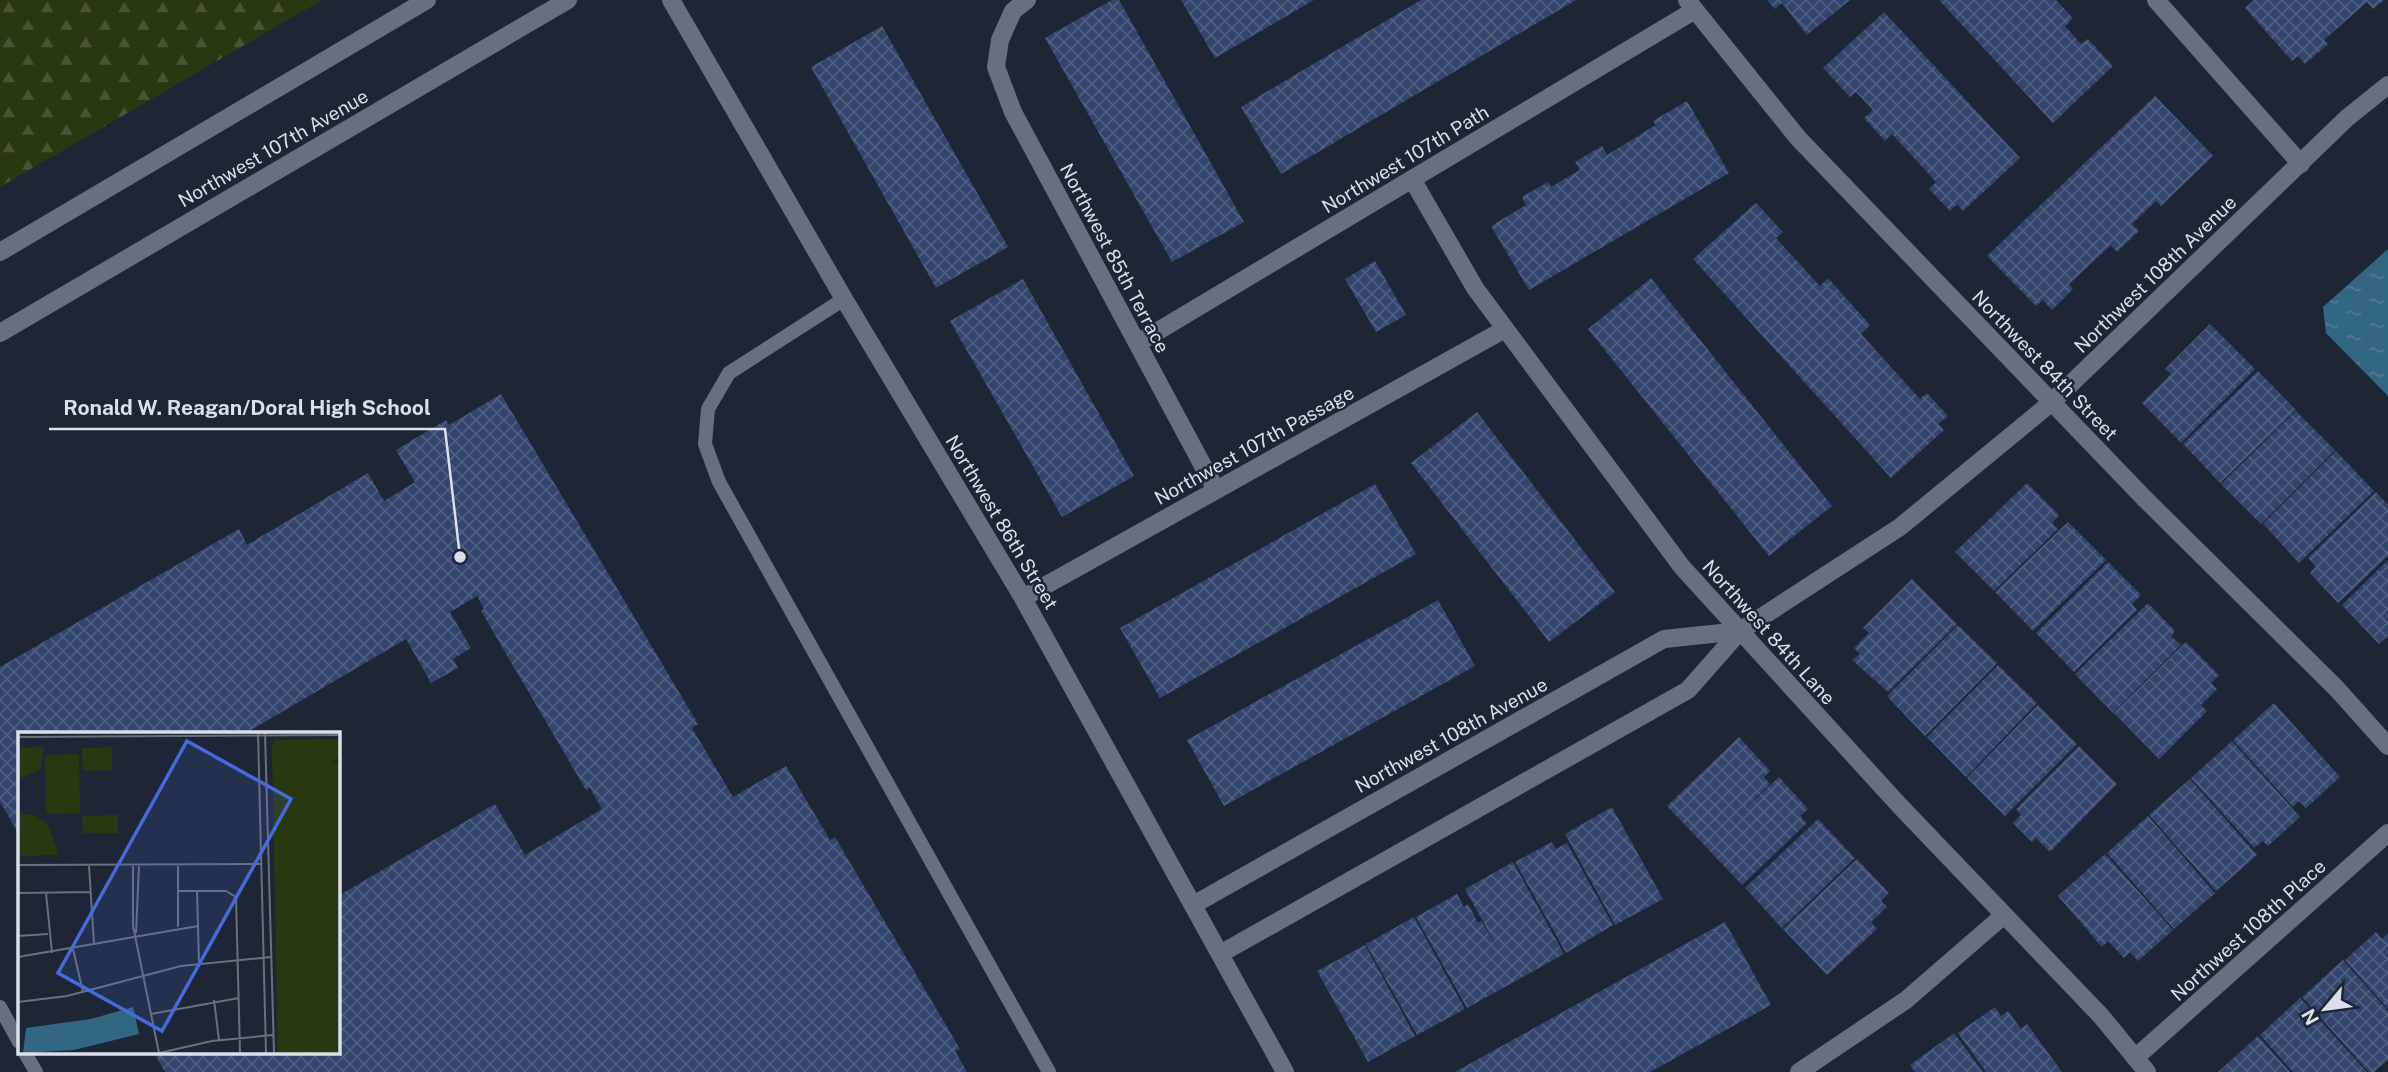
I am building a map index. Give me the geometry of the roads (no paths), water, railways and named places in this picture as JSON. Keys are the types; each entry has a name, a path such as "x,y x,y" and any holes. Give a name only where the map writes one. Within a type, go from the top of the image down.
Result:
{"street":[{"path":"0,252 427,0"},
{"name":"Northwest 107th Avenue","path":"0,333 568,0"},
{"name":"Northwest 86th Street","path":"671,0 844,299 1023,598 1285,1072"},
{"name":"Northwest 85th Terrace","path":"1027,0 1013,11 1000,40 996,67 1013,113 1216,490"},
{"path":"2156,0 2301,163"},
{"name":"Northwest 107th Path","path":"1138,343 1412,179 1691,5"},
{"name":"Northwest 84th Street","path":"1691,5 1798,138 2052,402 2337,689 2388,746"},
{"name":"Northwest 108th Avenue","path":"1220,954 1688,690 1740,631 1900,527 2052,402 2347,118 2388,85"},
{"name":"Northwest 84th Lane","path":"1412,179 1475,288 1682,567 2101,1016 2141,1065"},
{"name":"Northwest 107th Passage","path":"1023,598 1505,329"},
{"name":"Northwest 108th Avenue","path":"1193,905 1664,639 1740,631"},
{"name":"Northwest 108th Place","path":"2141,1065 2388,833"},
{"path":"1799,1072 1906,1000 2004,915"}],"lane":[{"path":"844,299 729,373 708,409 705,444 719,482 1049,1072"},
{"path":"0,1007 18,1040"},
{"path":"26,1054 36,1072"}],"water":[{"path":"2388,249 2388,396 2326,333 2323,307"}],"place":[{"name":"Ronald W. Reagan/Doral High School","path":"460,557"}]}
